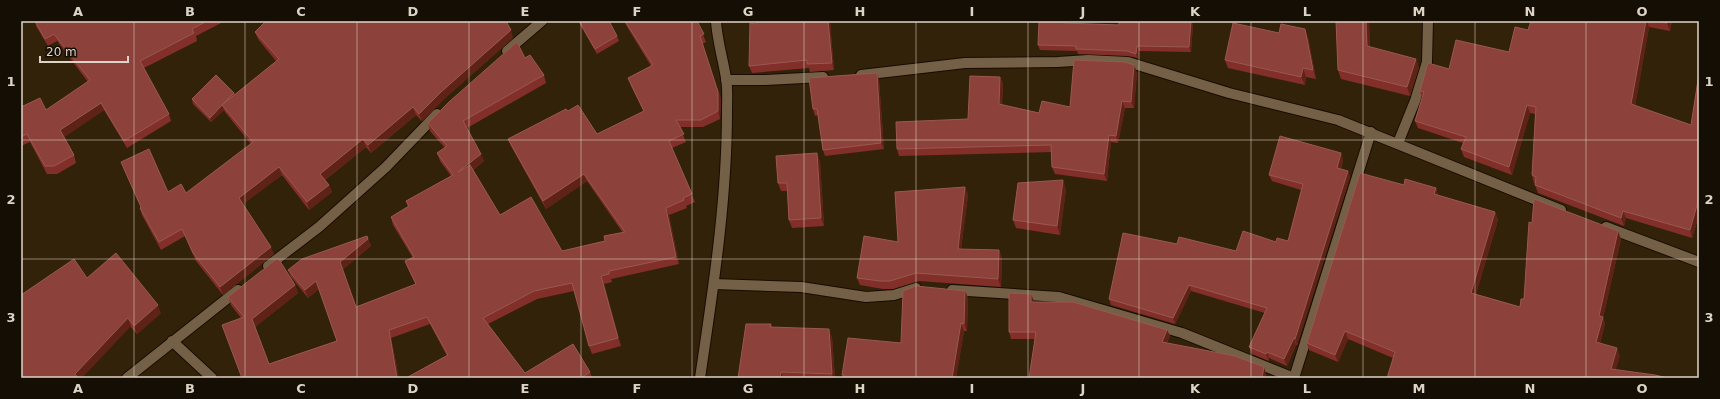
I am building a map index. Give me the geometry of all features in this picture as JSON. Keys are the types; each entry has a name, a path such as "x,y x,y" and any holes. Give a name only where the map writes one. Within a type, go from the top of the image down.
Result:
{"street":[{"path":"499,58 542,21"},
{"path":"700,378 714,284 724,177 727,112 726,80 716,21"},
{"path":"1398,143 1415,101 1427,62 1428,21"},
{"path":"850,76 965,63 1108,60 1128,62 1152,68 1229,93 1338,120 1371,132 1571,214"},
{"path":"726,80 834,77"},
{"path":"258,274 319,226 386,167 443,109"},
{"path":"941,289 995,294 1024,293 1060,297 1182,333 1294,378 1371,132"},
{"path":"1599,224 1699,262"},
{"path":"127,378 245,284"},
{"path":"714,284 801,287 866,297 894,295 918,287 925,288"},
{"path":"172,341 212,378"}],"building":[{"path":"35,21 207,21 192,29 194,33 140,61 169,114 124,141 101,103 60,130 74,155 54,166 45,166 27,134 21,137 21,107 40,98 46,110 90,80 54,34 45,39"},
{"path":"266,21 506,21 511,30 441,92 419,114 413,107 368,145 363,139 320,174 329,185 307,202 279,167 239,198 271,247 220,287 193,253 182,229 159,242 140,208 141,207 121,162 149,149 168,192 181,184 186,193 253,142 222,105 279,59 255,32"},
{"path":"579,21 609,21 617,36 595,49"},
{"path":"625,21 697,21 704,34 700,36 718,92 718,111 701,120 676,120 684,134 669,141 692,194 683,198 684,200 666,208 676,257 609,271 609,274 601,276 618,338 589,346 572,283 534,291 483,318 525,373 573,344 590,372 581,378 406,378 448,355 427,317 389,330 397,378 242,378 222,325 244,317 228,297 278,258 295,285 252,319 269,364 337,341 316,281 305,290 288,270 302,259 367,236 368,239 340,262 356,307 416,284 405,261 414,257 391,217 409,206 406,201 453,175 437,153 447,146 428,123 450,101 517,42 525,58 530,55 544,75 463,121 481,154 458,172 470,165 500,215 531,197 562,251 605,241 604,236 625,232 584,174 543,201 508,139 566,109 568,111 578,105 597,134 644,111 628,78 653,65"},
{"path":"756,21 828,21 832,63 807,64 807,60 749,66 750,23 756,24"},
{"path":"1039,21 1064,21 1064,23 1119,25 1119,21 1191,21 1189,47 1137,46 1136,54 1127,51 1076,49 1076,46 1038,45"},
{"path":"1336,21 1366,21 1367,46 1416,59 1407,87 1338,70"},
{"path":"1531,21 1646,21 1631,104 1691,125 1699,74 1699,198 1690,230 1623,211 1621,218 1535,185 1536,177 1532,175 1536,107 1527,105 1509,167 1461,149 1466,137 1415,121 1424,92 1420,91 1428,63 1449,69 1456,40 1509,52 1515,27 1528,30"},
{"path":"1655,21 1668,21 1667,23"},
{"path":"1233,23 1279,33 1281,24 1305,29 1313,70 1303,68 1301,77 1225,60"},
{"path":"1074,60 1124,62 1134,65 1131,102 1122,101 1116,136 1109,135 1104,174 1052,167 1051,145 897,149 896,122 968,119 970,76 1000,77 999,104 1039,113 1042,101 1070,107"},
{"path":"877,73 881,143 823,150 817,109 813,109 809,78"},
{"path":"216,75 234,93 210,118 192,99"},
{"path":"1280,136 1341,153 1337,168 1348,171 1295,339 1294,338 1284,359 1249,347 1267,308 1189,285 1173,318 1109,299 1123,233 1177,244 1179,237 1236,251 1243,231 1276,242 1277,238 1288,241 1303,184 1269,175"},
{"path":"817,153 821,218 789,220 787,183 778,183 776,156"},
{"path":"1360,173 1404,185 1405,179 1436,188 1434,194 1495,212 1471,293 1520,307 1521,299 1524,299 1529,222 1532,223 1534,199 1618,231 1599,316 1603,317 1596,342 1617,348 1611,369 1668,378 1387,378 1395,352 1345,331 1335,355 1307,343"},
{"path":"1063,180 1057,226 1013,220 1018,183"},
{"path":"965,187 958,249 999,250 998,279 916,273 890,281 857,278 864,236 898,242 895,192"},
{"path":"116,253 158,305 134,326 128,318 75,374 78,378 21,378 21,295 74,259 87,278"},
{"path":"916,286 965,291 964,324 961,323 952,378 844,378 844,375 842,375 848,338 901,343 903,291"},
{"path":"1009,293 1031,294 1031,302 1073,302 1167,330 1162,342 1235,356 1264,367 1262,378 1029,378 1036,332 1009,332"},
{"path":"746,324 771,324 770,327 829,329 832,374 781,372 780,378 738,378"}]}
